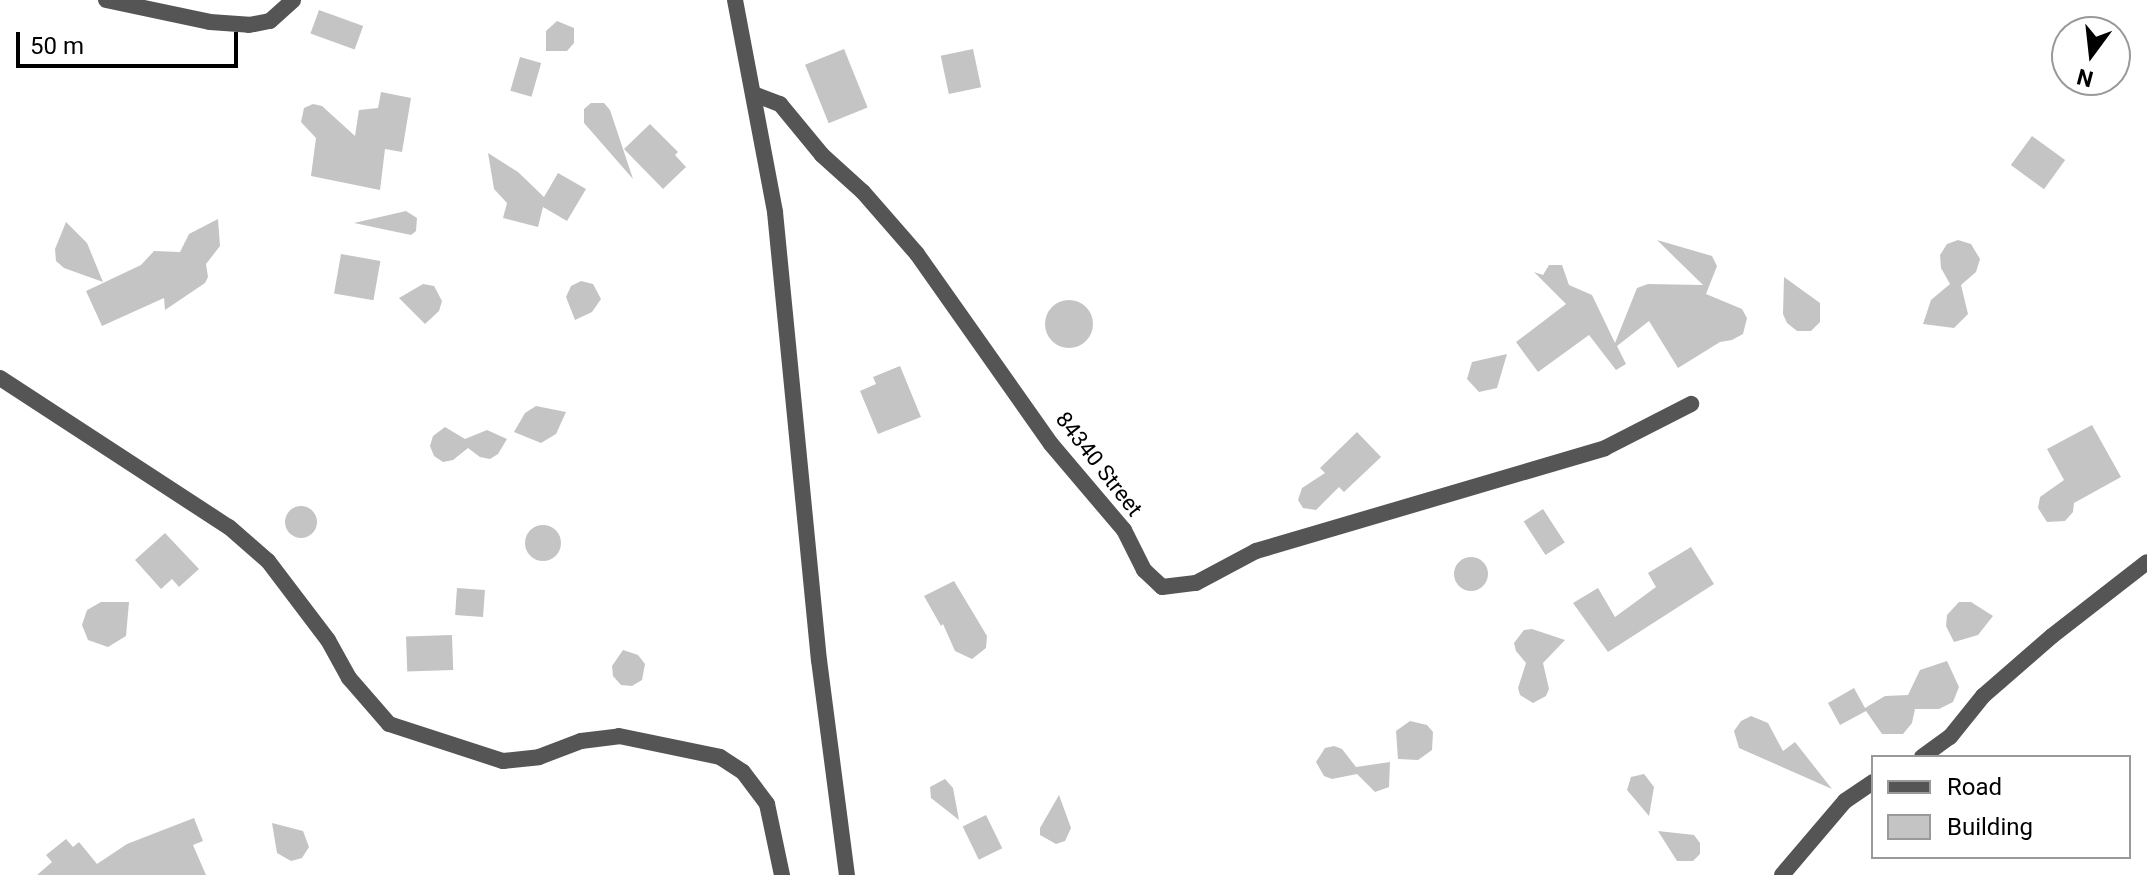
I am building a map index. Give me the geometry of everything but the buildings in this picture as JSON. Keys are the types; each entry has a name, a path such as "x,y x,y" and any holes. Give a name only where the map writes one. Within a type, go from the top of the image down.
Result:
{"street":[{"path":"106,0 210,22 249,25 270,21 293,0"},
{"path":"735,0 756,95 775,212 819,660 847,875"},
{"name":"84340 Street","path":"756,95 780,104 822,155 863,192 917,254 1051,444 1124,530 1144,570 1162,587 1196,583 1256,551 1605,448 1691,404"},
{"path":"0,378 229,527 268,561 328,640 349,678 389,724 503,761 539,757 581,741 619,736 720,757 743,772 767,804 782,875"},
{"path":"1925,755 1950,737 1983,696 2040,646 2147,562"},
{"path":"1782,875 1845,801 1871,783"}]}
